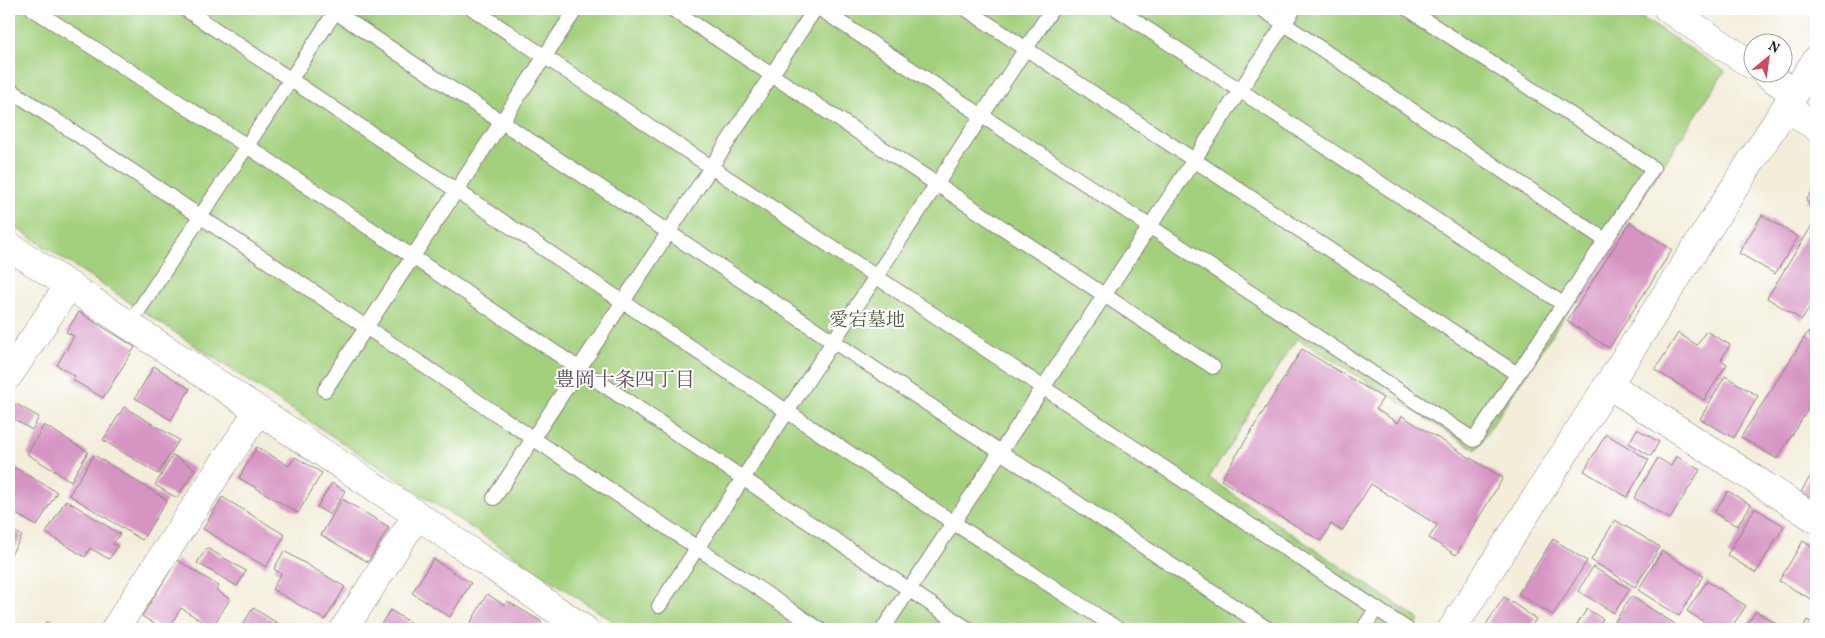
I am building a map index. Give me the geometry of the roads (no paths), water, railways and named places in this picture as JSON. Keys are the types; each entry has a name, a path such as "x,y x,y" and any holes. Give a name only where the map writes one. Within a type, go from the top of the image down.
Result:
{"street":[{"path":"1668,9 1742,58"},
{"path":"1452,629 1816,60"},
{"path":"1773,82 1816,127"},
{"path":"9,246 417,515 581,628"},
{"path":"9,376 69,285"},
{"path":"1609,385 1816,520"},
{"path":"116,629 258,411"},
{"path":"344,629 417,515"}],"lane":[{"path":"33,9 247,146 968,629"},
{"path":"185,9 954,522 1118,629"},
{"path":"473,9 1407,629"},
{"path":"325,390 576,9"},
{"path":"672,9 1213,367"},
{"path":"494,498 815,9"},
{"path":"820,9 1474,440 1653,168 1408,9"},
{"path":"966,9 1517,374"},
{"path":"659,606 1052,9"},
{"path":"1117,9 1564,304"},
{"path":"1262,9 1605,240"},
{"path":"883,629 1294,9"},
{"path":"129,325 291,79 334,10 1268,629"},
{"path":"9,89 819,629"},
{"path":"1363,629 1376,609"}],"district":[{"name":"豊岡十条四丁目","path":"625,379"}],"park label":[{"name":"愛宕墓地","path":"867,319"}]}
